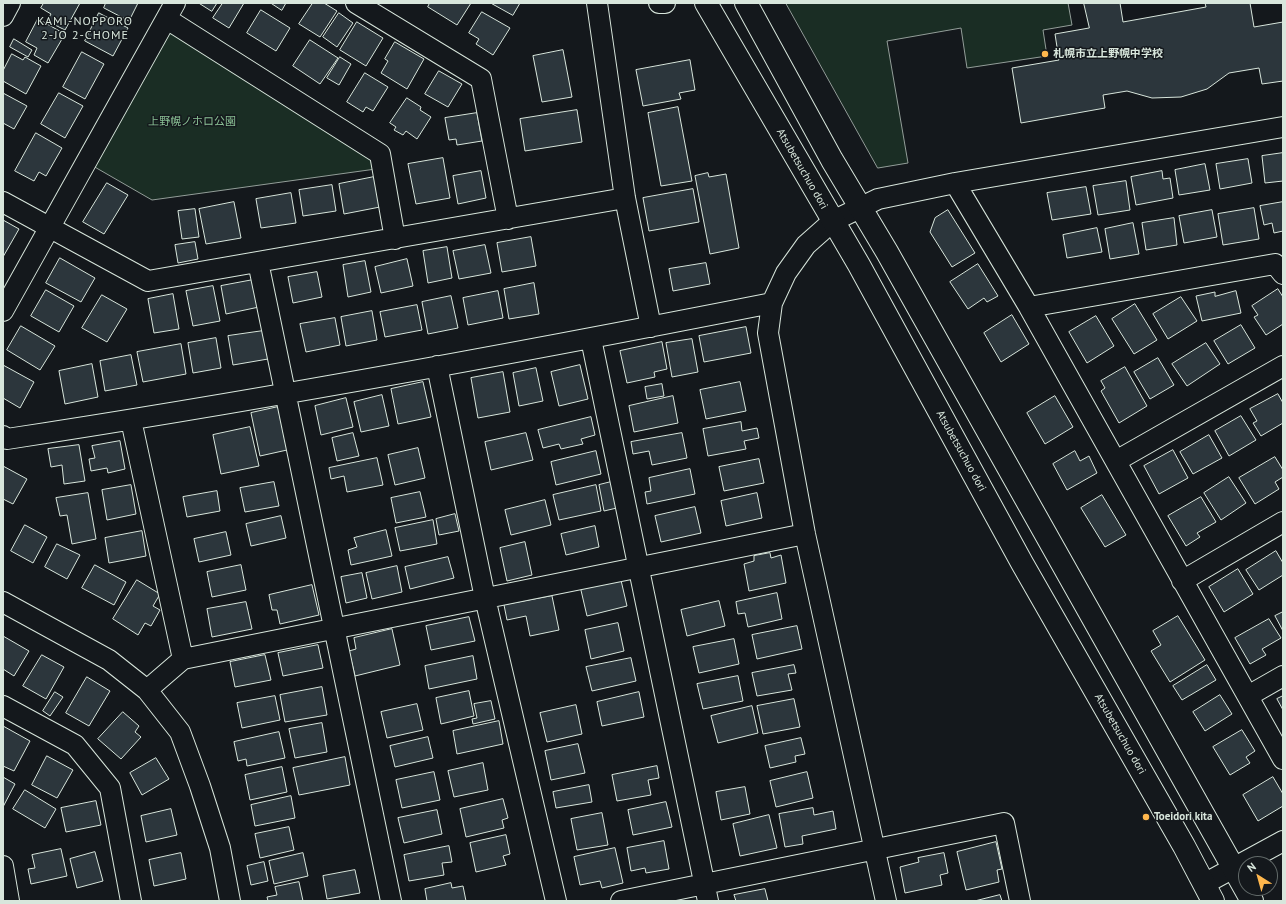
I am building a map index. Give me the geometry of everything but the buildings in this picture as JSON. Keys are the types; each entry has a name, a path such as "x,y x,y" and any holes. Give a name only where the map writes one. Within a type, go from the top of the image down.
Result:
{"main road":[{"name":"Atsubetsuchuo dori","path":"706,3 859,265 1022,563 1180,839 1209,893"},
{"path":"746,3 832,160 1252,901"}],"street":[{"path":"3,16 10,3"},
{"path":"356,3 481,80 508,219"},
{"path":"597,3 625,198 651,327"},
{"path":"659,3 665,3"},
{"path":"3,311 171,11 380,154 395,239"},
{"path":"886,901 805,534 768,333 772,303 786,273 806,245 833,221 860,207 878,200 955,183 1283,127"},
{"path":"955,183 1029,307 1283,759"},
{"path":"3,202 148,281 625,198"},
{"path":"258,262 391,901"},
{"path":"1029,307 1275,264 1283,274"},
{"path":"3,436 7,439 132,420 591,339 772,303"},
{"path":"591,339 706,893"},
{"path":"437,366 485,598 556,901"},
{"path":"1116,461 1283,366"},
{"path":"132,420 183,659"},
{"path":"1182,581 1283,522"},
{"path":"147,690 183,659 805,534"},
{"path":"3,602 110,660 147,690 180,732 200,786 220,848 230,901"},
{"path":"1248,696 1283,676"},
{"path":"3,706 75,745 110,788 131,901"},
{"path":"621,901 706,893 875,849 1004,823 1020,901"},
{"path":"1209,893 1234,867 1283,840"},
{"path":"3,866 9,901"}],"green space":[{"path":"786,3 1068,3 1072,25 1043,30 1047,56 967,68 961,28 887,41 908,163 878,168"},
{"name":"上野幌ノホロ公園","path":"167,19 383,168 152,200 86,162"}],"place":[{"name":"札幌市立上野幌中学校","path":"1045,54"},
{"name":"Toeidori kita","path":"1146,817"}],"district":[{"name":"KAMI-NOPPORO 2-JO 2-CHOME","path":"85,29"}]}
